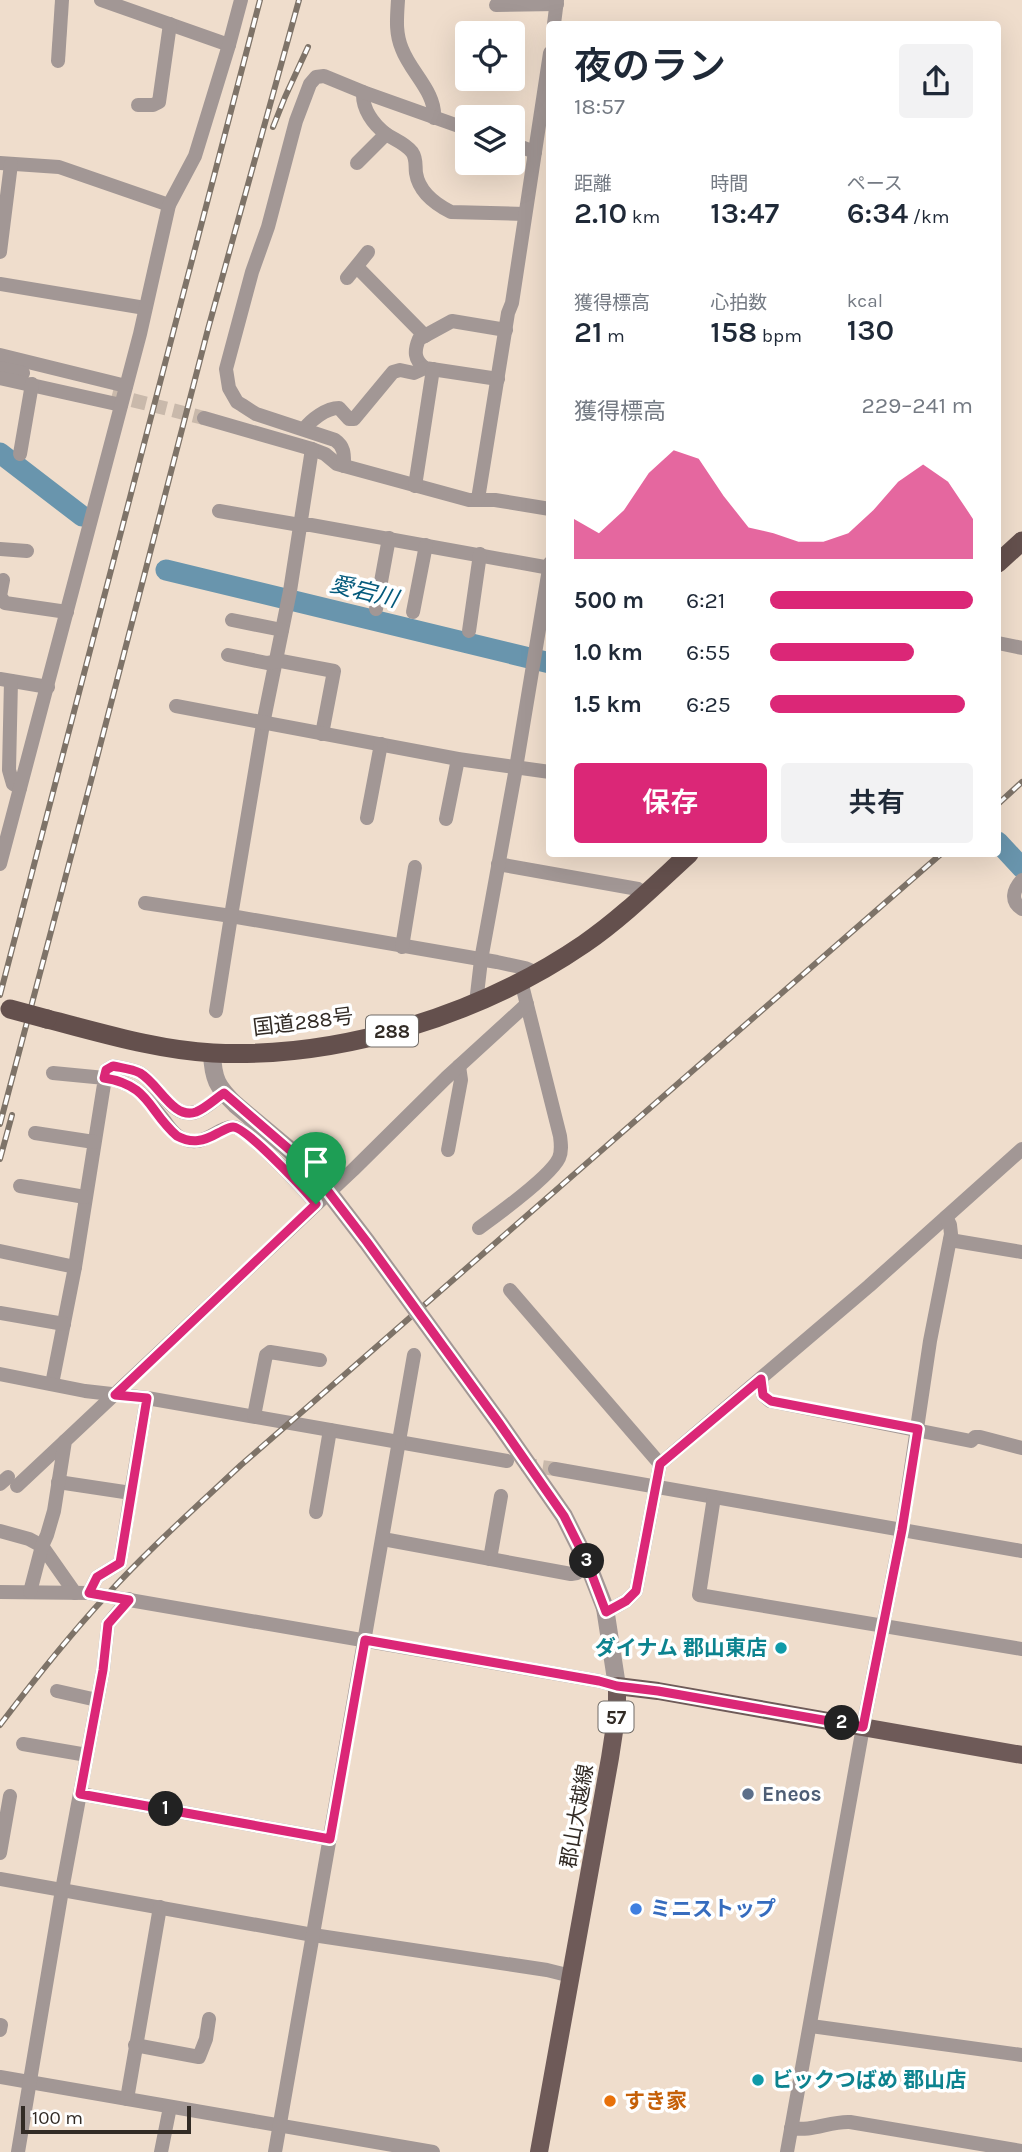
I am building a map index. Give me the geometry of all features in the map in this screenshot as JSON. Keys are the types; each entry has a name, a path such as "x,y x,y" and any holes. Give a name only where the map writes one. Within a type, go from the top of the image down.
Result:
{"highway":[{"path":"1001,560 1022,541"},
{"name":"国道288号","path":"5,1008 146,1044 212,1053 307,1049 352,1041 410,1026 476,1003 529,977 583,945 647,894 686,857"}],"main road":[{"name":"57","path":"617,1686 1022,1755"},
{"name":"郡山大越線","path":"539,2152 610,1758 617,1712 617,1686"}],"street":[{"path":"58,61 62,0"},
{"path":"102,0 229,45"},
{"path":"0,864 3,836 20,788 48,687 117,400 126,386 140,334 169,205 195,156 241,0"},
{"path":"398,0 397,26 401,47 410,67 429,94 434,118"},
{"path":"496,5 557,2 554,21"},
{"path":"138,105 153,105 159,102 170,24"},
{"path":"344,466 344,451 341,444 335,440 256,414 237,402 229,388 226,369 296,121 310,84 320,76 455,125"},
{"path":"478,499 512,303 546,79"},
{"path":"363,92 366,110 386,134 413,153 421,188 442,208 451,212 525,214"},
{"path":"357,163 386,134"},
{"path":"525,149 535,152"},
{"path":"0,252 6,164 59,167 169,205"},
{"path":"368,252 353,273 425,336"},
{"path":"0,284 145,308"},
{"path":"429,369 416,357 419,339 452,321 506,330"},
{"path":"0,355 126,386"},
{"path":"0,368 117,400"},
{"path":"304,429 311,421 332,408 339,408 349,419 354,419 393,372 400,370 414,373 429,369 498,379"},
{"path":"415,486 429,369"},
{"path":"0,378 117,400"},
{"path":"20,454 32,384"},
{"path":"204,418 313,449 325,454 337,464 415,486 469,500 546,508"},
{"path":"216,1011 263,724 313,449"},
{"path":"219,511 546,565"},
{"path":"376,609 389,538"},
{"path":"413,612 426,545"},
{"path":"0,549 27,551"},
{"path":"469,631 480,554"},
{"path":"4,580 0,596 5,603 67,612"},
{"path":"476,1003 481,960 546,584"},
{"path":"232,620 282,630"},
{"path":"1001,644 1022,648"},
{"path":"228,655 334,671 323,734"},
{"path":"20,788 13,784 9,770 5,680 48,687"},
{"path":"176,706 458,759 546,772"},
{"path":"368,818 381,744"},
{"path":"446,819 458,759"},
{"path":"498,864 638,889 647,894"},
{"path":"402,947 415,867"},
{"path":"1022,880 1016,887 1014,896 1015,904 1022,909"},
{"path":"145,903 525,968 529,977 527,1004 562,1151 557,1162 545,1175 479,1228"},
{"path":"8,1482 65,1441 115,1395 527,1004"},
{"path":"0,1592 82,1593 129,1600 617,1686 605,1610 587,1562 564,1516 499,1423 324,1186 291,1151 230,1099 216,1082 212,1053"},
{"path":"52,1384 75,1267 106,1070 113,1066 139,1073 153,1083 177,1110 188,1113 230,1099"},
{"path":"448,1150 461,1080 460,1066"},
{"path":"53,1073 124,1082 136,1089 172,1132 186,1141 200,1140 231,1127 237,1128 304,1189 316,1204"},
{"path":"35,1133 94,1142"},
{"path":"605,1610 626,1601 636,1591 660,1464 761,1379 1022,1149"},
{"path":"20,1186 85,1197"},
{"path":"787,2152 863,1727 902,1530 930,1341 950,1240 950,1225 946,1217"},
{"path":"950,1240 1022,1252"},
{"path":"0,1251 75,1267"},
{"path":"510,1290 660,1464"},
{"path":"0,1313 64,1324"},
{"path":"254,1416 267,1355 270,1352 320,1360"},
{"path":"275,2152 414,1355"},
{"path":"0,1374 507,1461"},
{"path":"761,1379 763,1395 771,1401 971,1440 980,1437 1022,1448"},
{"path":"82,1593 97,1577 120,1563 147,1398"},
{"path":"316,1512 330,1430"},
{"path":"30,1592 54,1511 65,1441"},
{"path":"555,1469 1022,1551"},
{"path":"58,1482 131,1493"},
{"path":"490,1559 500,1496"},
{"path":"714,1497 698,1595 1022,1648"},
{"path":"0,1531 29,1539 42,1546 82,1593"},
{"path":"383,1539 577,1573"},
{"path":"18,2152 62,1890 88,1755 108,1624 129,1600"},
{"path":"57,1691 97,1700"},
{"path":"23,1744 88,1755"},
{"path":"80,1794 330,1839"},
{"path":"0,1853 10,1796"},
{"path":"0,1879 313,1935 570,1976"},
{"path":"127,2099 160,1908"},
{"path":"135,2045 199,2057 206,2039 209,2019"},
{"path":"811,2026 1022,2055"},
{"path":"0,2077 433,2152"},
{"path":"161,2152 170,2107"},
{"path":"792,2128 803,2129 833,2122 850,2122 1022,2151"}],"waterway":[{"name":"愛宕川","path":"0,453 82,516"},
{"name":"愛宕川","path":"166,570 546,662"},
{"name":"愛宕川","path":"1001,845 1022,868"}],"tunnel":[{"path":"112,395 204,418"},
{"path":"522,1464 555,1469"}],"railway":[{"path":"0,995 260,0"},
{"path":"0,1124 208,329 299,0"},
{"path":"273,127 308,47"},
{"path":"1001,801 1022,782"},
{"path":"0,1725 51,1659 106,1596 241,1465 938,857"},
{"path":"0,1159 12,1115"}],"place":[{"name":"ダイナム 郡山東店","path":"781,1648"},
{"name":"Eneos","path":"748,1794"},
{"name":"ミニストップ","path":"636,1909"},
{"name":"ビックつばめ 郡山店","path":"758,2080"},
{"name":"すき家","path":"610,2101"}],"route":[{"path":"113,1066 139,1073 182,1112 199,1111 224,1093 291,1151 324,1186 499,1423 564,1516 587,1562 606,1612 626,1601 636,1591 660,1464 761,1379 763,1395 771,1401 918,1429 902,1530 863,1727 365,1640 330,1839 80,1794 103,1670 108,1624 129,1600 89,1593 97,1577 120,1563 147,1398 115,1395 316,1204 304,1189 237,1128 231,1127 200,1140 186,1141 172,1132 153,1107 130,1084 104,1078 106,1070 113,1066"}]}
